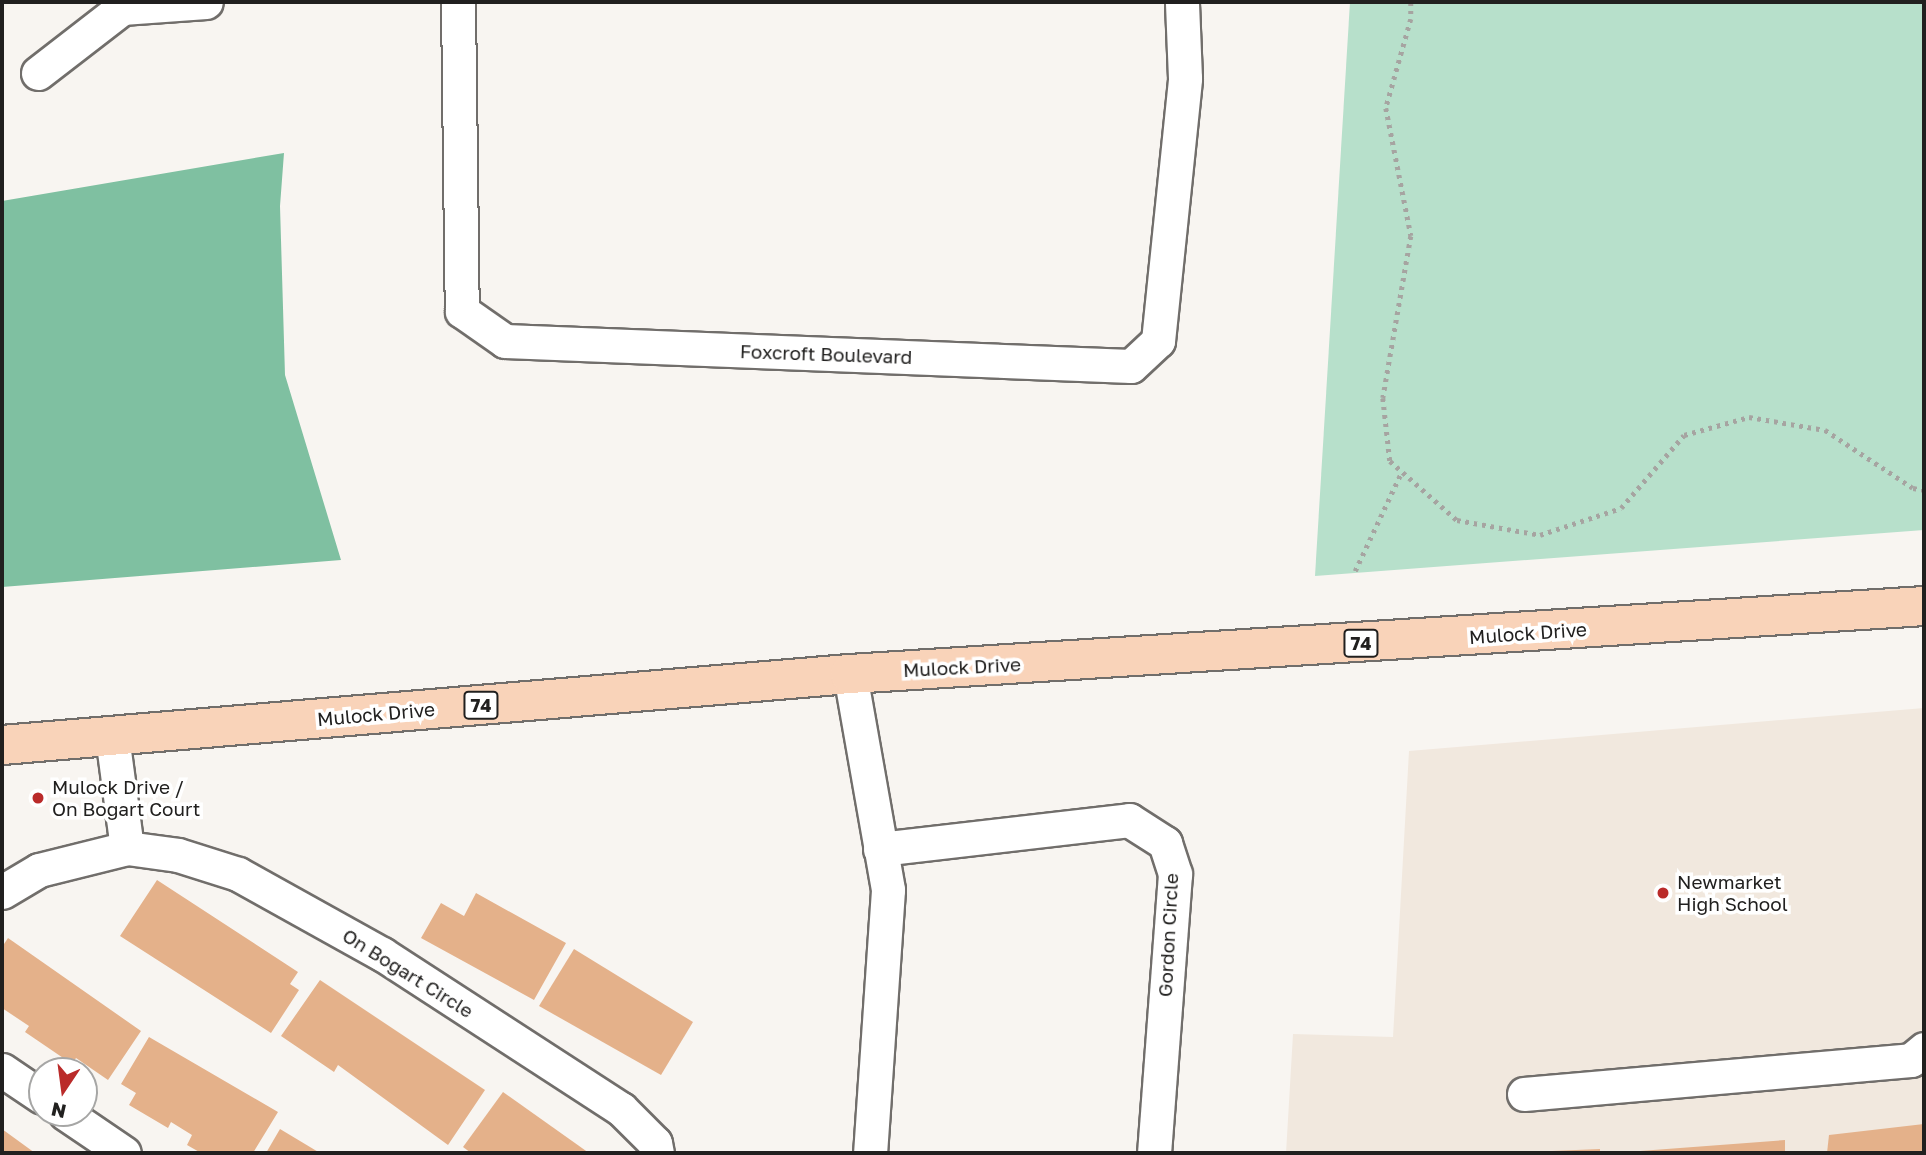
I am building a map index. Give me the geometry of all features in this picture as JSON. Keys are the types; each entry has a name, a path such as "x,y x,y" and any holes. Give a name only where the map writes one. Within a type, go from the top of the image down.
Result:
{"main road":[{"name":"Mulock Drive","path":"2,746 850,674 1924,606"}],"street":[{"path":"38,73 122,8 206,2"},
{"name":"Foxcroft Boulevard","path":"458,2 461,311 505,341 1131,366 1157,341 1185,78 1182,2"},
{"path":"850,674 888,890 870,1153"},
{"path":"112,736 127,848"},
{"name":"Gordon Circle","path":"880,849 1129,820 1165,843 1175,874 1154,1153"},
{"name":"On Bogart Circle","path":"2,892 39,870 127,848 178,855 238,874 382,954 621,1109 655,1143 657,1153"},
{"path":"1524,1094 1911,1060 1924,1049"},
{"path":"2,1070 28,1088"},
{"path":"86,1127 124,1153"}],"path":[{"path":"1411,2 1410,19 1386,108 1411,236 1383,398 1390,461 1457,520 1540,535 1621,508 1684,435 1749,417 1825,430 1913,488 1924,490"},
{"path":"1355,570 1402,471"}],"shaded area":[{"name":"Newmarket High School","path":"1924,708 1924,1153 1286,1153 1293,1034 1393,1037 1409,751"}],"green space":[{"path":"1350,2 1924,2 1924,530 1315,576"},
{"path":"284,153 280,206 285,375 341,560 2,587 2,201"}],"building":[{"path":"157,880 298,972 290,984 299,990 271,1033 120,936"},
{"path":"476,893 566,943 534,1000 421,938 441,903 464,916"},
{"path":"8,938 141,1031 108,1080 98,1073 98,1057 62,1057 25,1032 29,1026 2,1008 2,947"},
{"path":"574,949 693,1022 661,1075 539,1006"},
{"path":"320,980 485,1090 448,1145 338,1065 334,1072 281,1036"},
{"path":"149,1037 278,1112 253,1153 201,1153 187,1145 192,1135 171,1122 168,1128 129,1105 136,1093 121,1084"},
{"path":"503,1092 589,1153 471,1153 463,1147"},
{"path":"1924,1124 1924,1153 1827,1153 1829,1135"},
{"path":"2,1129 35,1153 2,1153"},
{"path":"280,1129 320,1153 266,1153"},
{"path":"1785,1140 1785,1153 1640,1153 1640,1151"},
{"path":"1600,1149 1600,1153 1552,1153 1552,1151"}],"place":[{"name":"Mulock Drive / On Bogart Court","path":"38,798"},
{"name":"Newmarket High School","path":"1663,893"}]}
